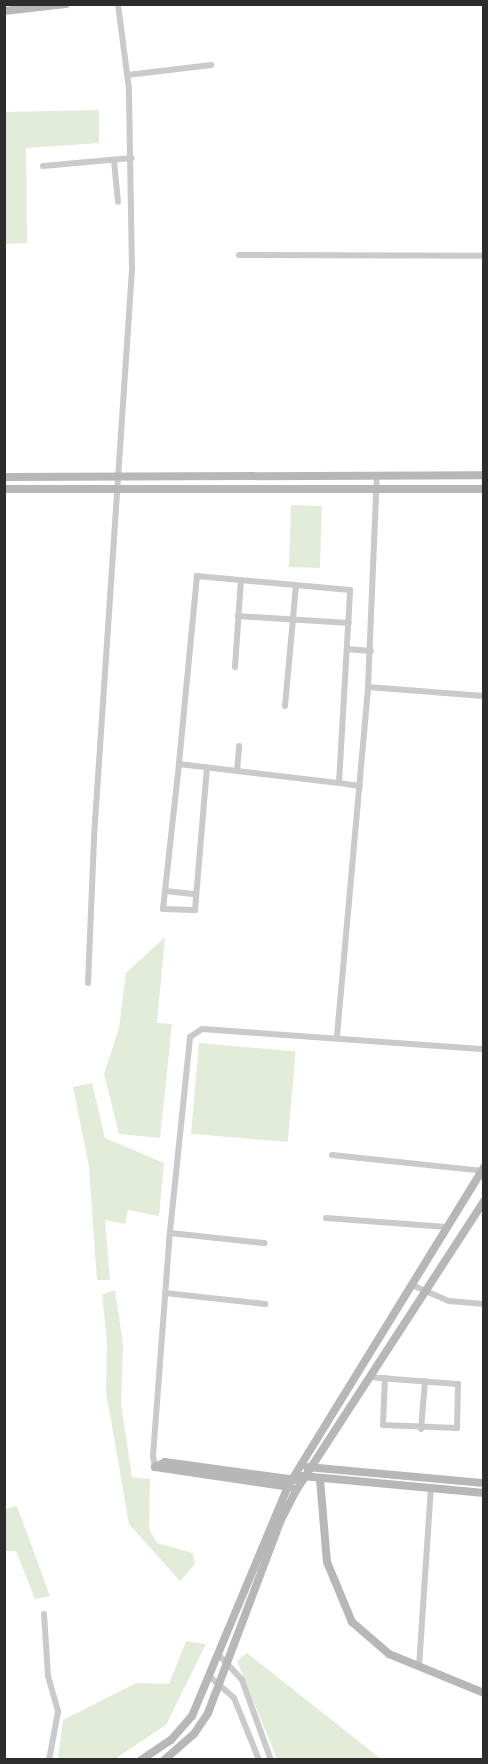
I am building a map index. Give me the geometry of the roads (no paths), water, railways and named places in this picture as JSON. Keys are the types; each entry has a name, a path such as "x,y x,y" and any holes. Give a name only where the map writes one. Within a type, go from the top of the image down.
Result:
{"street":[{"path":"4,11 66,4"},
{"path":"88,983 94,837 132,269 132,158 127,75 118,4"},
{"path":"127,75 211,65"},
{"path":"43,166 132,158"},
{"path":"114,160 118,202"},
{"path":"238,255 483,256"},
{"path":"337,1036 369,687 377,475"},
{"path":"4,477 483,475"},
{"path":"4,489 483,489"},
{"path":"207,768 195,910 163,909 197,576 350,590 339,783"},
{"path":"235,667 241,580"},
{"path":"285,706 296,586"},
{"path":"238,616 349,624"},
{"path":"347,649 371,651"},
{"path":"369,687 483,696"},
{"path":"237,771 239,746"},
{"path":"179,764 360,786"},
{"path":"165,891 196,894"},
{"path":"483,1049 337,1036 202,1029 190,1036 170,1233 153,1456 155,1467 167,1472 301,1482 320,1479 483,1493"},
{"path":"141,1760 171,1740 187,1723 292,1480 483,1170 333,1155"},
{"path":"164,1760 194,1734 220,1683 280,1522 301,1482 483,1201"},
{"path":"326,1218 447,1227"},
{"path":"170,1233 264,1243"},
{"path":"412,1285 425,1293 449,1301 483,1304"},
{"path":"165,1293 265,1304"},
{"path":"370,1377 385,1378 425,1381 459,1385 457,1428 421,1429 382,1424 385,1378"},
{"path":"421,1429 425,1381"},
{"path":"300,1466 483,1482"},
{"path":"320,1479 327,1562 352,1622 389,1654 483,1693"},
{"path":"292,1480 301,1482"},
{"path":"419,1668 430,1488"},
{"path":"44,1614 48,1676 58,1713 49,1760"},
{"path":"218,1654 228,1662 242,1680 272,1760"},
{"path":"209,1676 220,1683 234,1698 259,1760"}]}
